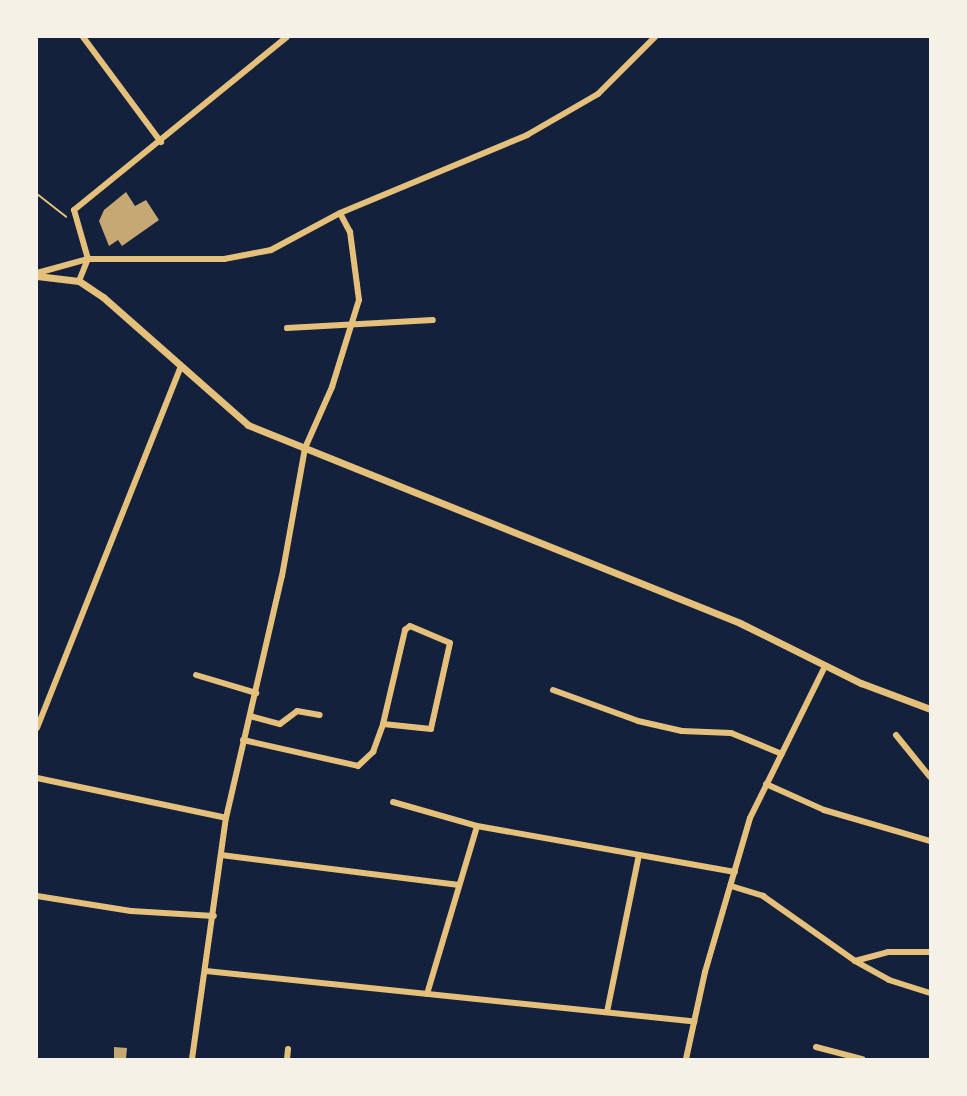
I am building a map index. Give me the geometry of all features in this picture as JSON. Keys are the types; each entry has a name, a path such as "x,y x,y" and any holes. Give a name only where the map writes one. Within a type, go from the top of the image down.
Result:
{"street":[{"path":"83,37 161,142"},
{"path":"79,281 88,259 74,219 74,210 287,37"},
{"path":"37,274 88,259 246,258 271,250 340,213 527,135 598,94 655,37"},
{"path":"192,1059 226,818 256,693 305,448 355,325 358,269 350,232 340,213"},
{"path":"37,274 79,281 130,316 230,414 305,448 740,623 825,666 930,709"},
{"path":"287,328 433,320"},
{"path":"37,727 181,367"},
{"path":"243,740 358,766 373,752 383,724 407,627 450,643 431,729 383,724"},
{"path":"686,1059 735,872 766,784 825,666"},
{"path":"196,675 256,693"},
{"path":"553,690 638,722 682,731 731,733 782,754"},
{"path":"250,716 280,724 297,711 320,715"},
{"path":"895,735 930,777"},
{"path":"37,778 226,818"},
{"path":"766,784 824,810 930,841"},
{"path":"393,802 477,826 735,872"},
{"path":"427,994 457,884 477,826"},
{"path":"221,855 457,884"},
{"path":"607,1012 639,855"},
{"path":"731,886 763,896 855,961 889,980 930,993"},
{"path":"37,895 131,911 214,916"},
{"path":"855,961 888,952 930,952"},
{"path":"206,971 694,1021"},
{"path":"816,1047 862,1059"},
{"path":"287,1059 288,1049"}],"path":[{"path":"37,194 74,219"}],"building":[{"path":"126,192 135,206 146,200 159,220 122,246 118,240 109,246 99,221 104,210"},
{"path":"114,1047 127,1048 126,1059 114,1059"}]}
